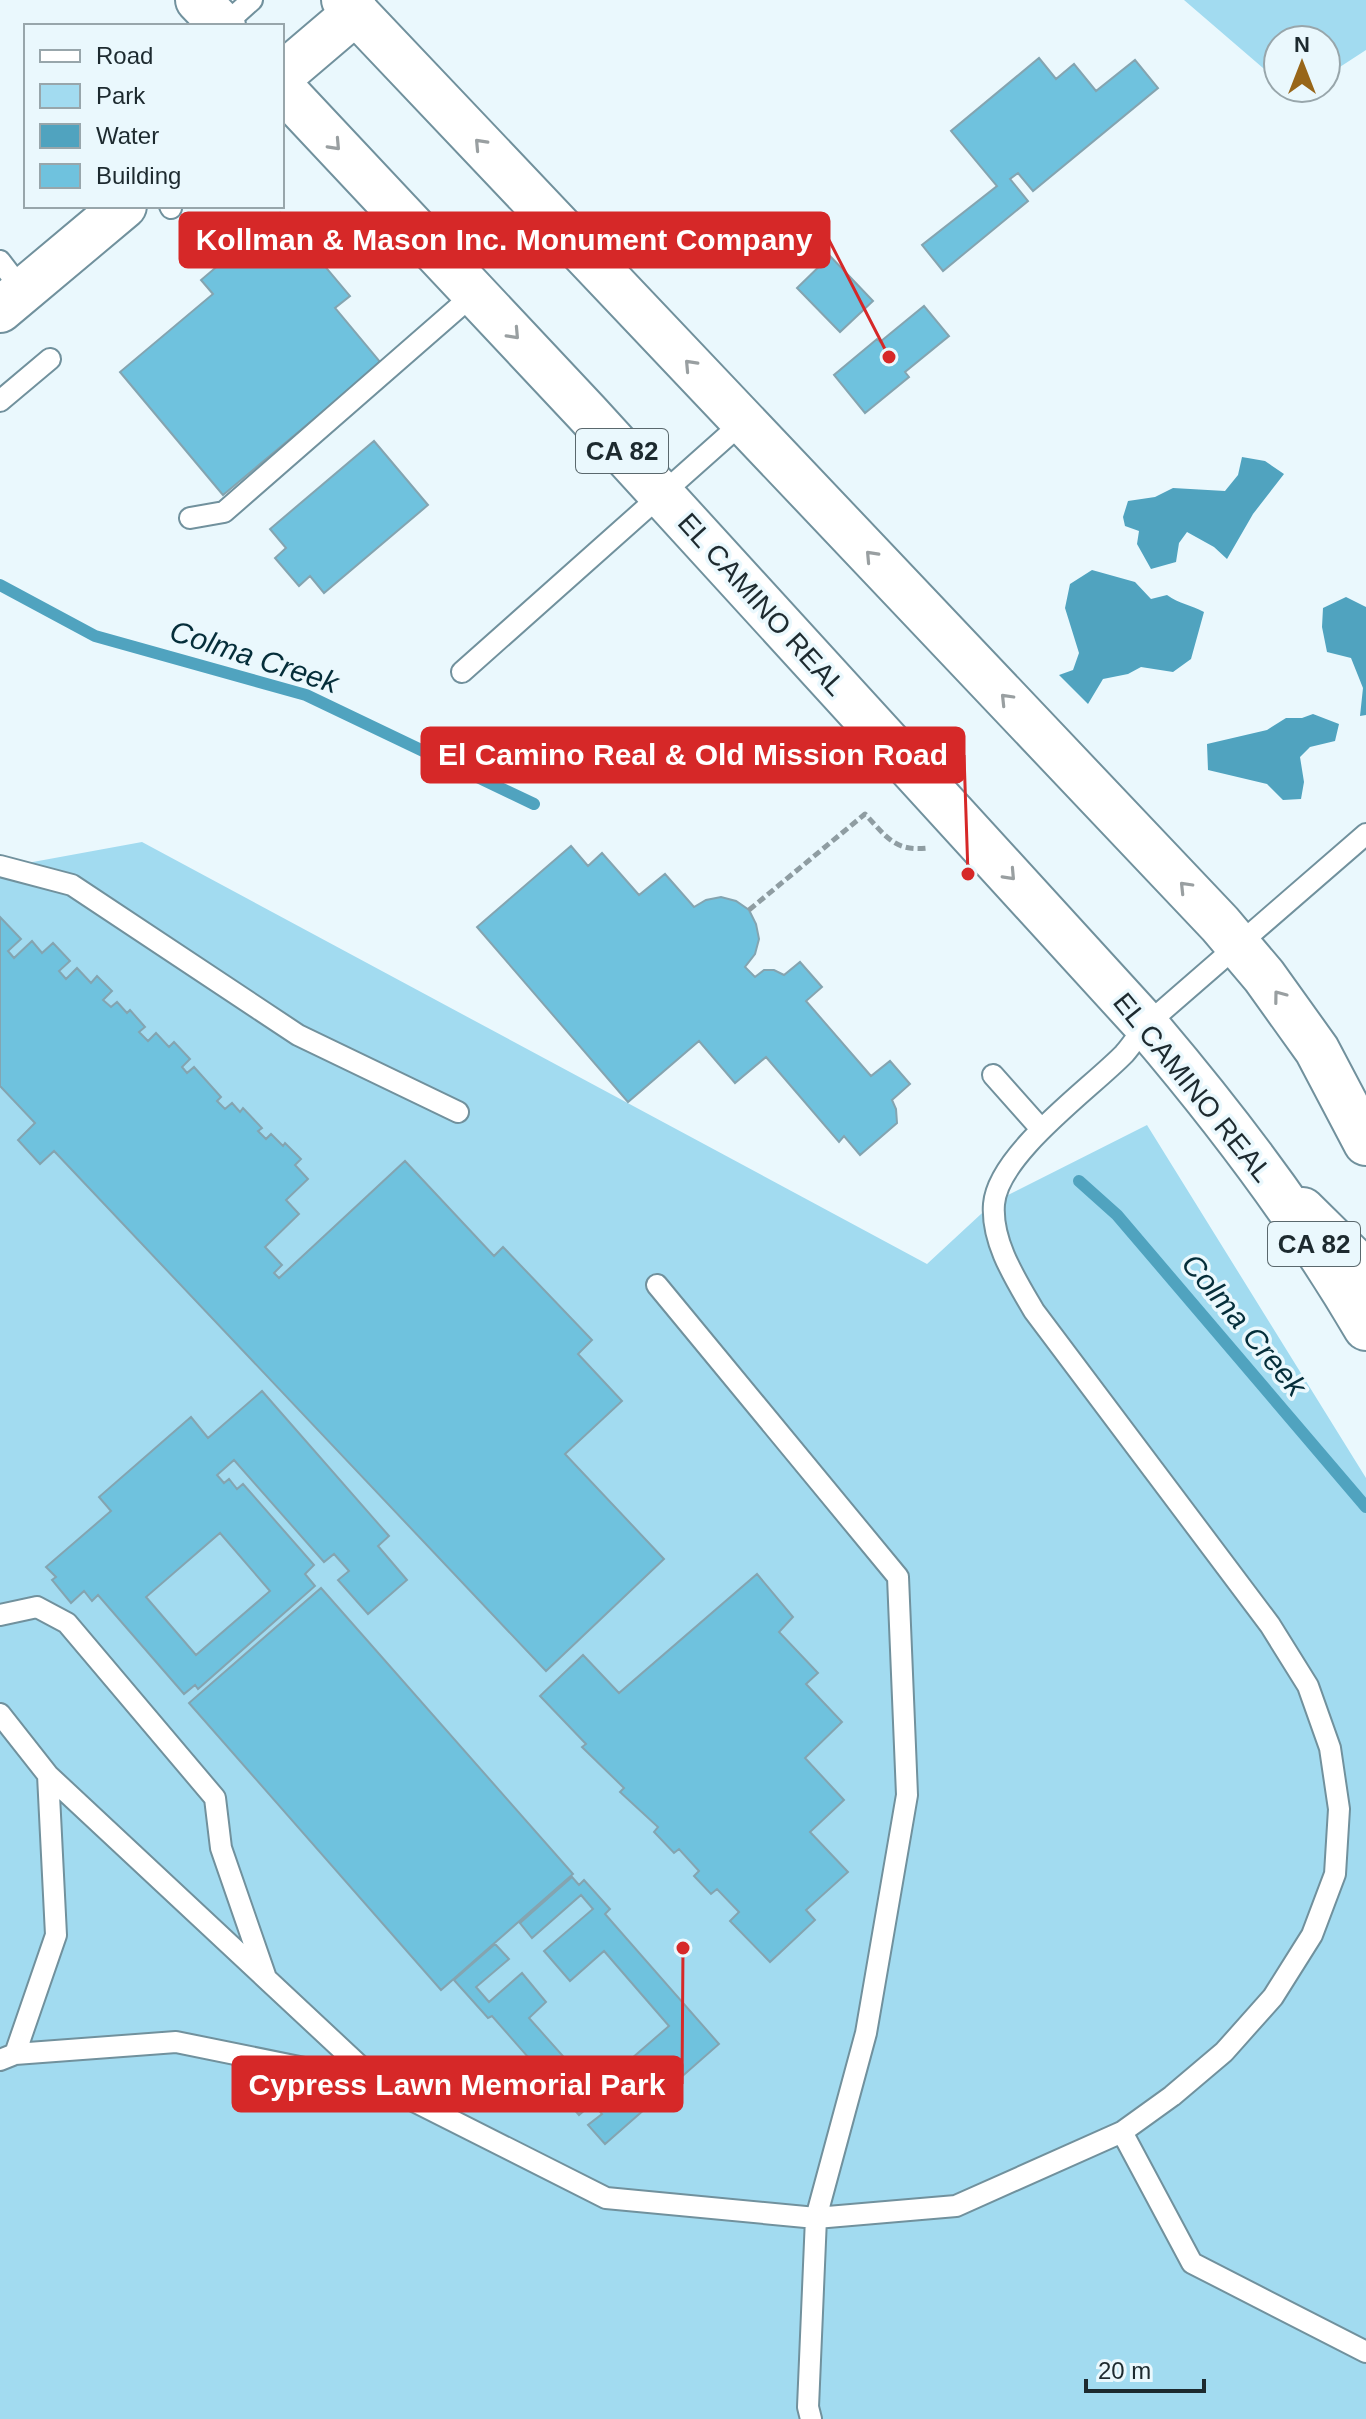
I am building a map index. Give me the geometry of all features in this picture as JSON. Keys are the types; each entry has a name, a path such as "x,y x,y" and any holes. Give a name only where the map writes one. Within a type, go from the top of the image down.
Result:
{"main road":[{"path":"198,0 221,24"},
{"path":"284,73 350,6 1238,945 1317,1050 1366,1143"},
{"name":"EL CAMINO REAL","path":"284,90 662,494 1146,1025 1257,1163 1328,1265 1366,1328"},
{"path":"8,287 121,208"}],"street":[{"path":"1317,1050 1366,1108"},
{"path":"1257,1163 1366,1271"}],"lane":[{"path":"225,24 252,0"},
{"path":"190,518 224,512 475,293"},
{"path":"0,401 50,359"},
{"path":"462,672 743,422"},
{"path":"48,1775 56,1935 7,2057 176,2042 378,2083 606,2198 816,2218 956,2206 1122,2132 1172,2096 1224,2052 1273,1997 1312,1935 1335,1874 1339,1809 1330,1748 1308,1686 1270,1625 1034,1311 1013,1274 997,1236 994,1202 1009,1167 1041,1129 1124,1053 1146,1025 1366,834"},
{"path":"0,866 72,885 298,1035 458,1112"},
{"path":"993,1075 1041,1129"},
{"path":"657,1285 898,1577 907,1795 866,2033 816,2218 808,2407 811,2419"},
{"path":"0,1615 37,1607 67,1623 215,1798 221,1848 266,1978"},
{"path":"0,1714 48,1775 378,2083"},
{"path":"1122,2132 1192,2263 1366,2352"}],"path":[{"path":"749,910 865,814 891,840 909,850 940,846"}],"green space":[{"path":"1184,0 1366,0 1366,50 1342,66 1342,24 1262,24 1262,67"},
{"path":"142,842 927,1264 994,1202 1147,1125 1366,1478 1366,2419 0,2419 0,868"}],"water":[{"path":"1242,457 1265,461 1284,474 1253,514 1227,559 1214,547 1187,532 1179,543 1176,562 1151,569 1137,544 1139,531 1125,526 1123,517 1128,501 1155,497 1173,488 1225,491 1238,475"},
{"path":"1092,570 1135,582 1151,599 1167,595 1204,612 1191,659 1173,672 1141,667 1128,674 1103,679 1088,704 1059,675 1073,670 1079,653 1065,608 1070,584"},
{"path":"1346,597 1366,607 1366,715 1360,716 1363,688 1351,658 1327,652 1322,627 1323,608"},
{"path":"1313,714 1339,724 1335,741 1310,747 1300,757 1304,782 1301,799 1283,800 1267,784 1208,770 1207,744 1267,730 1286,718"}],"building":[{"path":"1039,58 1056,79 1074,64 1096,91 1135,60 1158,88 1033,191 1018,173 1010,179 1028,201 943,271 922,245 997,186 951,131"},
{"path":"280,213 350,296 335,308 381,363 223,495 120,372 213,294 201,280"},
{"path":"830,256 873,301 840,332 797,288"},
{"path":"924,306 949,336 905,372 909,377 865,413 834,375 877,339 880,342"},
{"path":"374,441 428,505 324,593 310,576 299,586 275,558 286,548 270,529"},
{"path":"571,846 588,866 602,853 639,895 665,874 694,907 721,897 736,901 749,910 759,939 755,954 745,967 755,977 764,970 774,970 784,975 800,962 822,987 806,1001 871,1076 890,1061 910,1084 892,1100 897,1123 860,1155 844,1136 839,1142 766,1057 735,1083 699,1041 628,1102 477,927"},
{"path":"0,917 21,939 8,951 14,958 32,941 42,953 53,943 70,961 59,971 66,979 77,968 91,983 97,976 112,991 103,1000 111,1007 117,1002 127,1013 130,1010 145,1027 139,1032 148,1041 156,1033 169,1047 174,1042 190,1059 182,1067 187,1073 194,1067 221,1097 217,1101 225,1109 232,1103 240,1112 243,1108 262,1128 258,1131 266,1139 271,1134 301,1159 295,1165 308,1179 286,1200 299,1214 265,1247 282,1265 274,1273 279,1278 405,1161 494,1256 503,1247 592,1340 578,1354 622,1401 565,1454 664,1559 546,1671 54,1151 40,1164 18,1140 35,1123 0,1086"},
{"path":"262,1391 389,1536 378,1546 407,1580 368,1614 338,1580 349,1571 334,1554 324,1562 234,1460 217,1475 224,1483 229,1479 237,1489 243,1484 314,1565 305,1574 315,1586 198,1689 195,1685 184,1694 98,1595 92,1601 84,1591 71,1603 52,1580 56,1577 46,1567 111,1511 99,1497 191,1417 208,1438","holes":["220,1533 270,1591 196,1655 146,1597"]},
{"path":"757,1574 793,1617 779,1632 818,1673 806,1684 842,1722 805,1758 844,1800 810,1832 848,1872 806,1910 815,1920 770,1962 730,1921 739,1912 717,1889 711,1894 694,1876 699,1871 679,1849 674,1853 654,1832 658,1827 620,1792 624,1788 582,1747 586,1744 540,1696 583,1655 619,1693"},
{"path":"321,1588 573,1874 441,1990 189,1703"},
{"path":"572,1877 579,1885 584,1880 610,1909 605,1914 719,2044 605,2144 588,2125 602,2114 593,2103 579,2115 492,2016 488,2018 454,1980 495,1944 509,1959 476,1987 489,2002 522,1973 546,2002 529,2018 594,2091 669,2026 604,1951 570,1981 544,1951 593,1909 581,1895 532,1938 520,1923"}],"waterway":[{"name":"Colma Creek","path":"0,585 95,636 306,695 534,804"},
{"name":"Colma Creek","path":"1079,1181 1117,1215 1366,1507"}],"place":[{"name":"Kollman & Mason Inc. Monument Company","path":"889,357"},
{"name":"El Camino Real & Old Mission Road","path":"968,874"},
{"name":"Cypress Lawn Memorial Park","path":"683,1948"}]}
